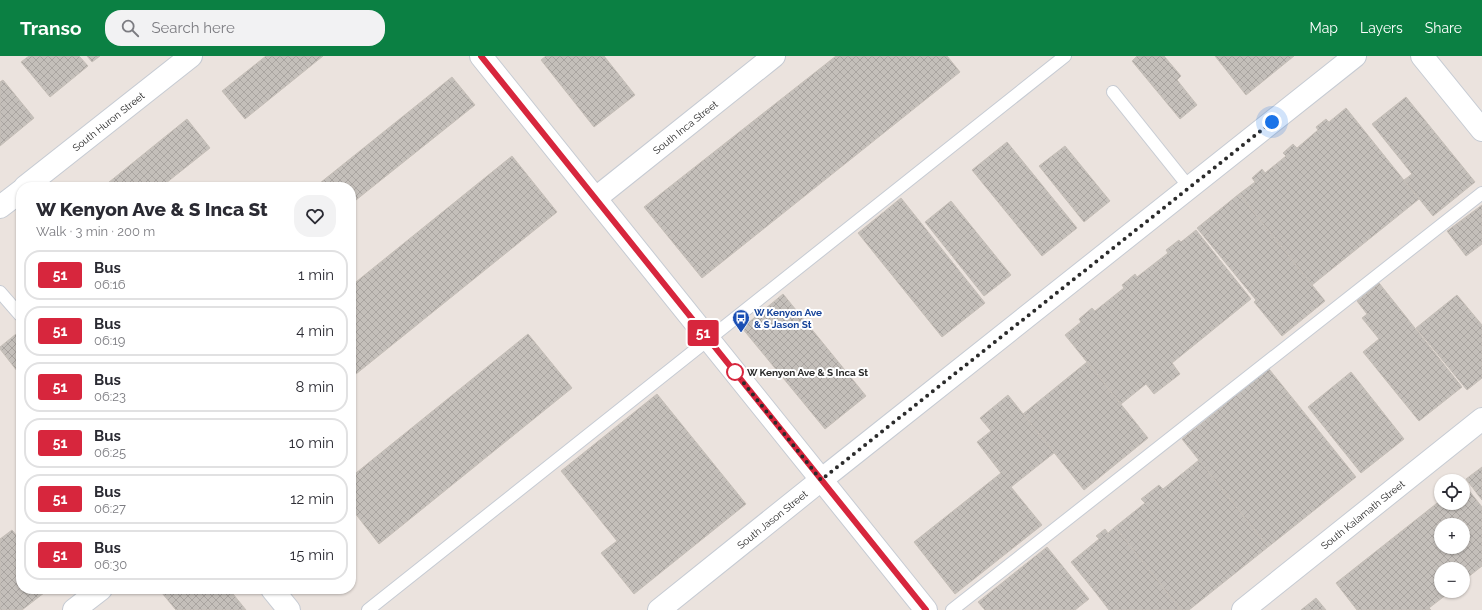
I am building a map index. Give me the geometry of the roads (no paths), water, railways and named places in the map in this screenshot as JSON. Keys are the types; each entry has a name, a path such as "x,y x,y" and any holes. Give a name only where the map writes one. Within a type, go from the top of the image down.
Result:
{"street":[{"name":"South Huron Street","path":"31,182 191,56"},
{"path":"483,56 926,610"},
{"name":"South Inca Street","path":"596,198 774,56"},
{"name":"South Jason Street","path":"659,610 1355,56"},
{"path":"1422,56 1482,130"},
{"path":"0,207 16,194"},
{"name":"South Kalamath Street","path":"1244,610 1482,419"},
{"path":"74,610 95,594"},
{"path":"276,594 289,610"}],"lane":[{"path":"368,610 1065,56"},
{"path":"1113,92 1189,187"},
{"path":"952,610 1482,193"},
{"path":"0,292 16,310"}],"place":[{"name":"W Kenyon Ave & S Jason St","path":"741,333"},
{"name":"W Kenyon Ave & S Inca St","path":"735,372"}]}
